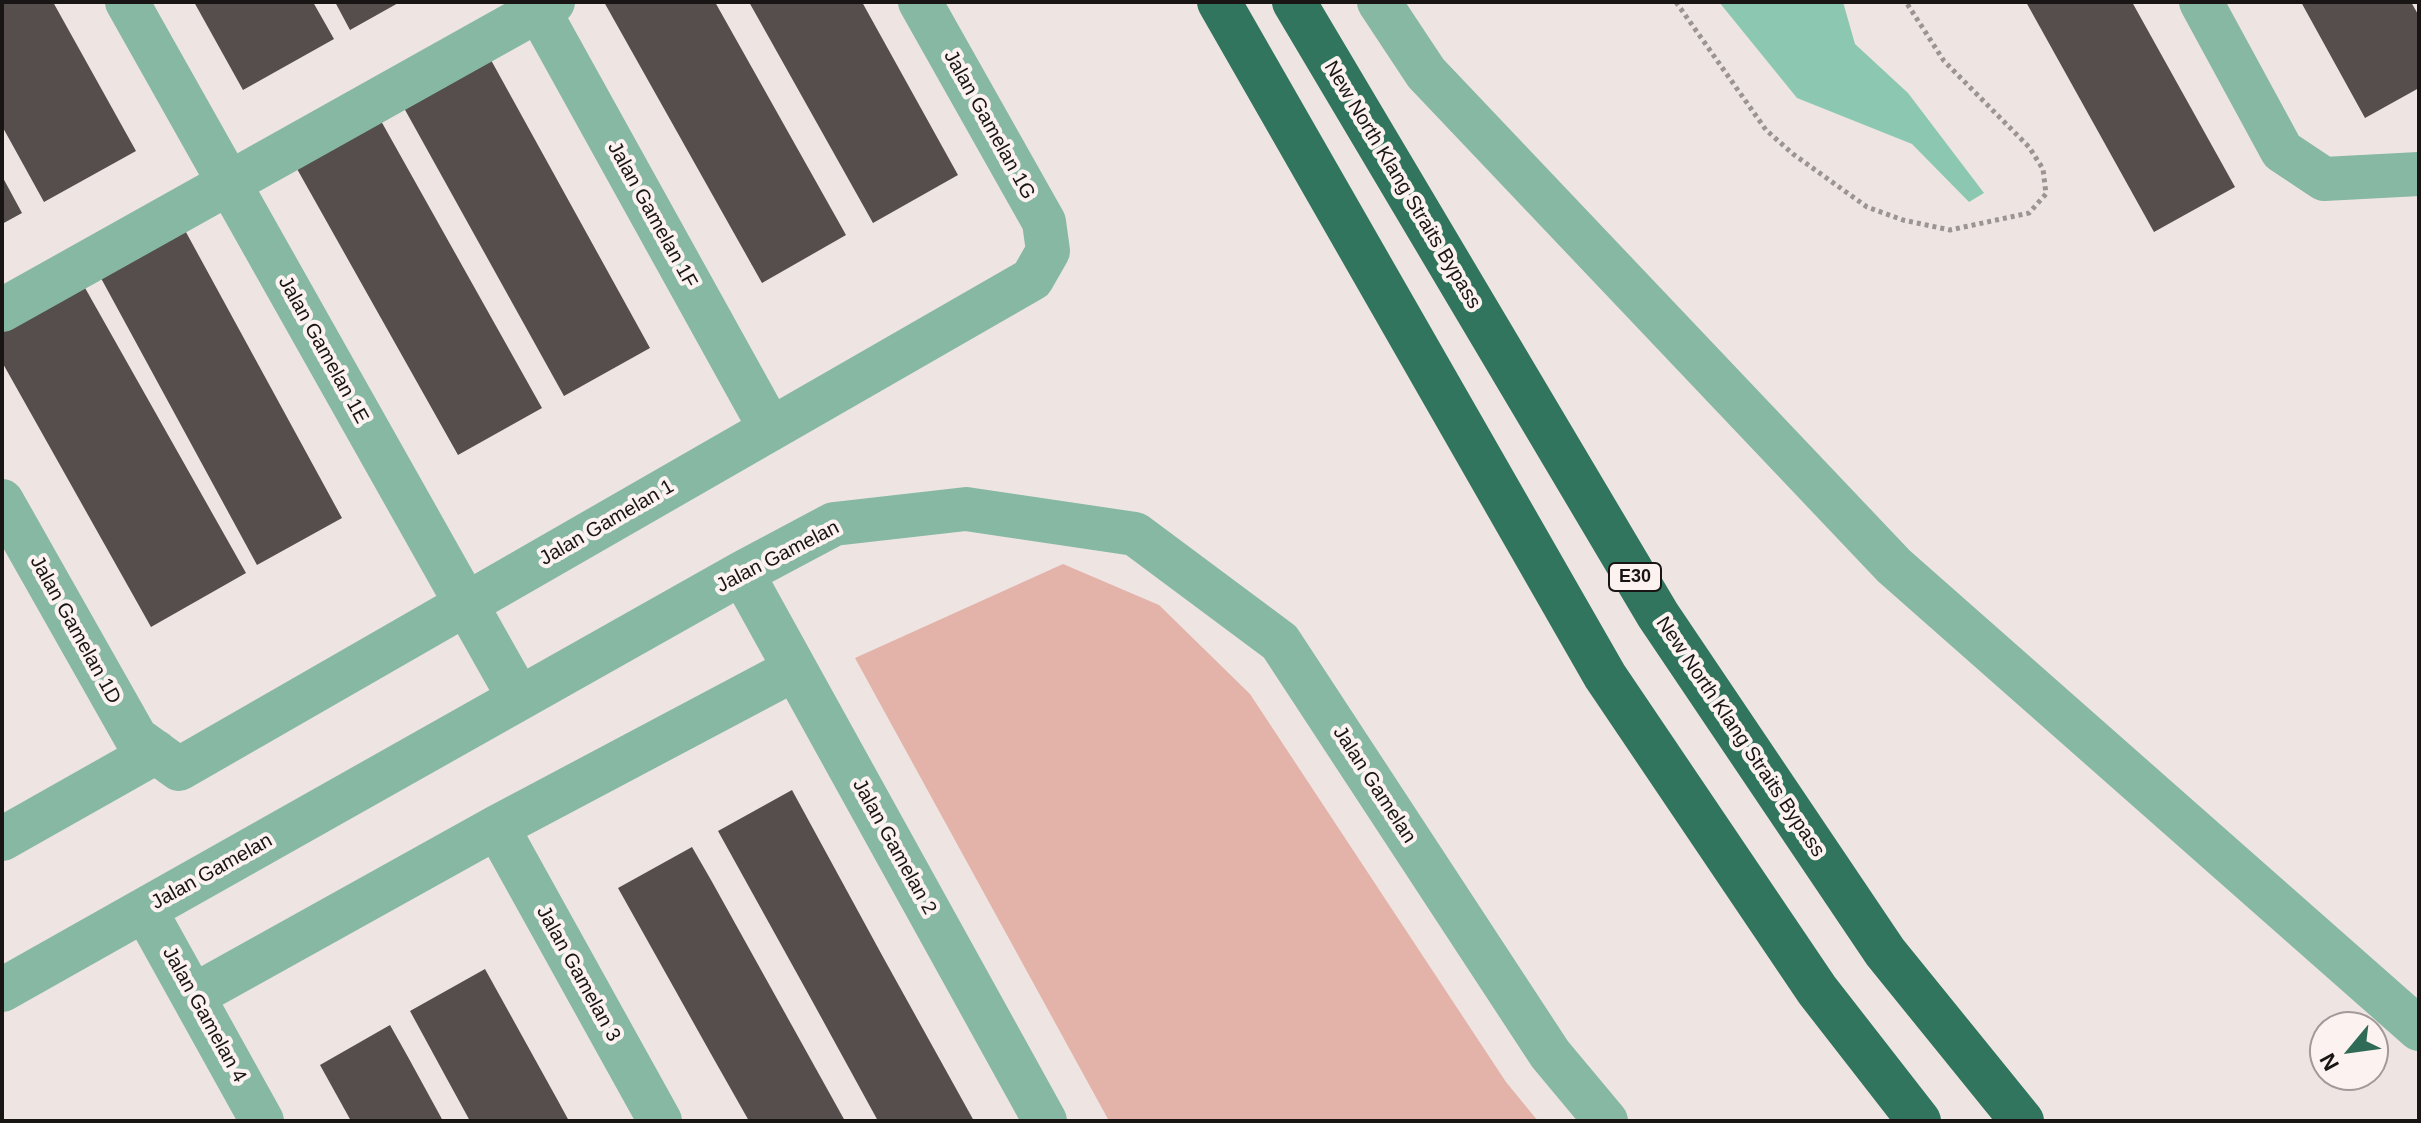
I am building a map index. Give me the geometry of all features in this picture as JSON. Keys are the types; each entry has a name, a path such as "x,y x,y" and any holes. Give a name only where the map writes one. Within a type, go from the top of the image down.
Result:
{"highway":[{"path":"1219,2 1605,676 1817,990 1919,1121"},
{"name":"New North Klang Straits Bypass","path":"1294,2 1658,615 1885,952 2022,1121"}],"street":[{"name":"Jalan Gamelan 1E","path":"127,2 519,698"},
{"name":"Jalan Gamelan 1G","path":"920,2 1044,222 1048,251"},
{"path":"1379,2 1426,73 1894,566 2419,1029"},
{"path":"2201,2 2282,151 2324,179 2419,174"},
{"path":"2,310 542,5"},
{"name":"Jalan Gamelan 1F","path":"542,5 770,428"},
{"name":"Jalan Gamelan 1","path":"156,752 179,769 1032,279 1048,251"},
{"name":"Jalan Gamelan 1D","path":"2,501 136,738 156,752"},
{"name":"Jalan Gamelan","path":"2,990 834,524 966,509 1135,534 1280,642 1550,1054 1606,1121"},
{"name":"Jalan Gamelan 2","path":"742,573 1045,1121"},
{"path":"193,996 497,827 795,669"},
{"path":"6,828 156,752"},
{"name":"Jalan Gamelan 3","path":"497,827 660,1121"},
{"name":"Jalan Gamelan 4","path":"145,910 262,1121"}],"path":[{"path":"1676,2 1766,130 1821,175 1867,207 1903,220 1950,230 2029,213 2046,194 2043,169 2029,147 1944,61 1906,2"}],"shaded area":[{"path":"1719,2 1843,2 1855,44 1908,93 1984,193 1969,202 1912,144 1797,98"},
{"path":"1063,564 1159,605 1250,694 1506,1082 1538,1121 1109,1121 855,658"}],"building":[{"path":"2,2 53,2 136,151 44,202 2,126"},
{"path":"194,2 313,2 334,39 243,90"},
{"path":"335,2 400,2 350,30"},
{"path":"604,2 715,2 846,235 762,283"},
{"path":"749,2 862,2 958,175 873,223"},
{"path":"2026,2 2132,2 2235,187 2154,232"},
{"path":"2301,2 2411,2 2419,16 2419,88 2365,118"},
{"path":"486,51 650,348 564,396 399,99"},
{"path":"376,112 542,408 458,455 292,160"},
{"path":"2,176 22,213 2,224"},
{"path":"181,223 342,518 257,565 96,269"},
{"path":"80,279 246,573 151,627 2,362 2,323"},
{"path":"792,790 974,1121 878,1121 718,831"},
{"path":"692,847 845,1121 749,1121 618,888"},
{"path":"485,969 569,1121 470,1121 410,1011"},
{"path":"390,1025 443,1121 351,1121 320,1065"}]}
